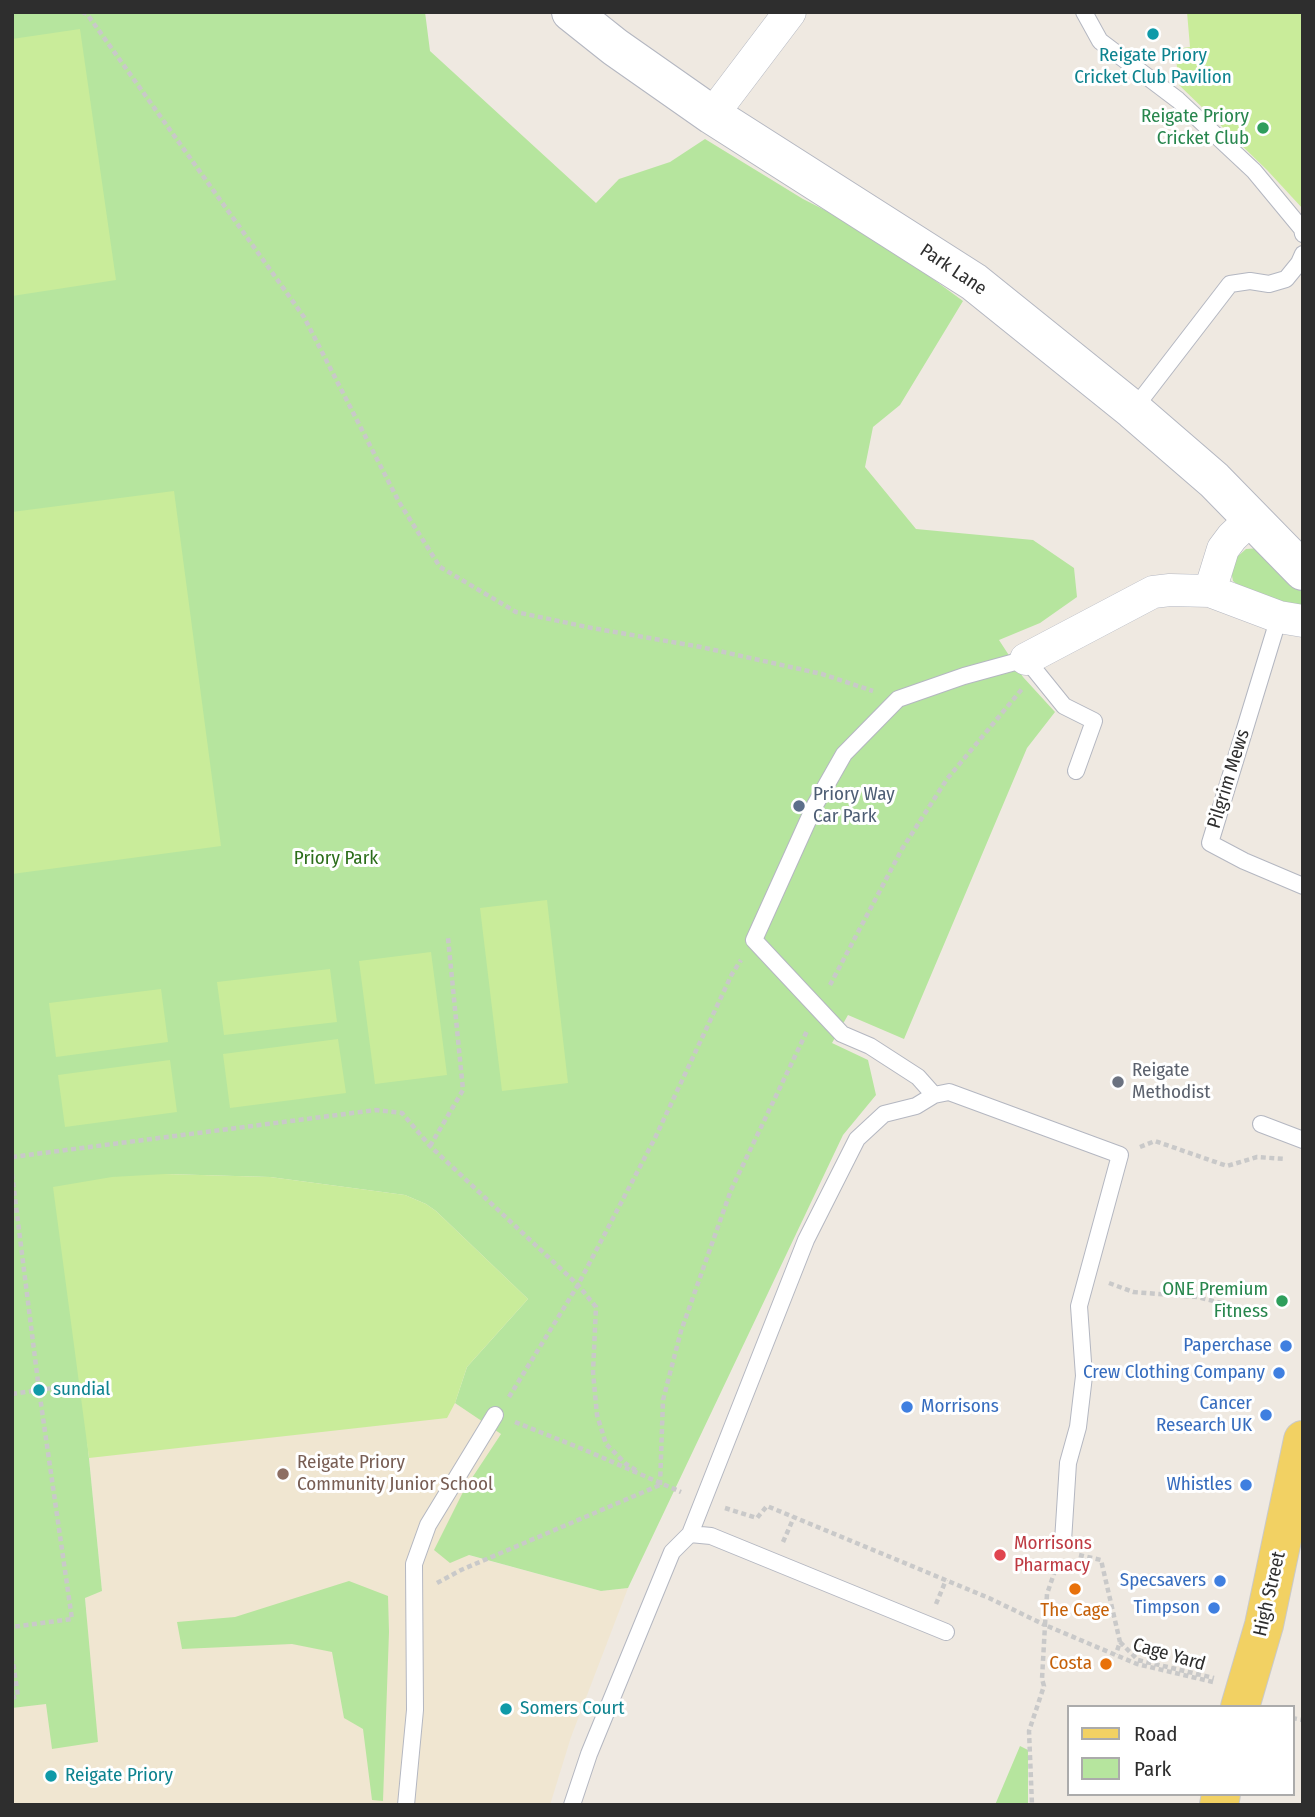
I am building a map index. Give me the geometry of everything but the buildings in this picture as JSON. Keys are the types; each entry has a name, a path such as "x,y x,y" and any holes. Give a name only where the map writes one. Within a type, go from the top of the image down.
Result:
{"main road":[{"name":"High Street","path":"1223,1689 1273,1588 1303,1440"}],"street":[{"name":"Park Lane","path":"571,12 615,47 712,115 974,282 1214,480 1303,571"},
{"path":"712,115 790,12"},
{"path":"1210,591 1223,549 1252,518"},
{"path":"1031,666 1153,592 1180,589 1210,591 1291,619"}],"lane":[{"path":"1084,12 1100,41 1178,100 1254,171 1302,229 1303,234"},
{"path":"1133,411 1230,284 1250,281 1269,284 1286,279 1303,254"},
{"name":"Pilgrim Mews","path":"1291,619 1210,843 1303,886"},
{"path":"934,1095 918,1077 870,1046 842,1034 754,940 815,805 844,754 898,699 1031,666 1064,706 1094,721 1076,771"},
{"path":"572,1805 589,1754 673,1552 690,1534 701,1499 806,1240 857,1139 884,1114 916,1106 934,1095 949,1092 1120,1155 1079,1306 1084,1376 1078,1427 1069,1463 1063,1541"},
{"path":"1261,1124 1298,1146"},
{"path":"406,1805 415,1710 414,1564 428,1525 495,1415"},
{"path":"690,1534 711,1536 946,1632"}],"path":[{"path":"82,12 87,14 304,317 399,502 440,567 516,612 701,647 822,674 898,699"},
{"path":"660,1485 663,1400 681,1331 731,1190 818,1008 902,849 947,779 1031,666"},
{"path":"430,1146 463,1090 448,938"},
{"path":"701,1499 660,1485 585,1450 495,1415 515,1391 578,1285 655,1138 732,974 754,940"},
{"path":"12,1157 376,1110 402,1113 430,1146 578,1285 596,1307 593,1372 597,1415 607,1444 626,1464 660,1485"},
{"path":"1120,1155 1154,1141 1227,1166 1256,1157 1283,1161 1298,1146"},
{"path":"12,1174 39,1390 72,1619 12,1627"},
{"path":"1089,1274 1133,1292 1196,1297 1246,1309"},
{"path":"12,1394 60,1387"},
{"path":"413,1596 461,1570 660,1485"},
{"name":"Cage Yard","path":"701,1499 757,1518 767,1506 989,1598 1137,1664 1223,1689"},
{"path":"1032,1805 1029,1731 1044,1686 1042,1679 1047,1594 1063,1541"},
{"name":"Cage Yard","path":"1063,1541 1066,1552 1101,1560 1120,1642 1116,1654"},
{"path":"1120,1642 1139,1660 1223,1689"},
{"path":"12,1656 18,1696 12,1698"}],"shaded area":[{"name":"Reigate Priory Community Junior School","path":"165,1174 501,1434 464,1490 468,1555 601,1591 628,1588 571,1737 550,1805 12,1803 12,1708 46,1703 87,1619 85,1597 102,1591 87,1438"}],"green space":[{"name":"Priory Park","path":"12,12 425,12 430,51 596,203 619,179 670,162 705,139 803,199 870,233 963,301 900,405 873,427 865,467 916,529 1033,540 1074,568 1077,597 1040,623 999,640 1023,677 1055,712 1027,748 904,1039 848,1015 832,1043 868,1060 876,1095 843,1135 628,1588 601,1591 469,1555 450,1563 434,1550 464,1490 501,1434 455,1403 467,1367 528,1299 436,1211 405,1195 270,1177 165,1174 87,1438 102,1591 85,1598 98,1742 52,1749 46,1704 12,1708"},
{"name":"Reigate Priory Cricket Club","path":"1187,12 1303,12 1303,209 1267,170 1179,85 1175,49 1190,47"},
{"path":"80,29 116,280 12,296 12,39"},
{"path":"174,491 221,846 12,874 12,512"},
{"path":"1260,548 1303,593 1303,607 1295,609 1245,591 1233,581 1231,570 1237,557 1246,549"},
{"path":"547,900 568,1083 502,1091 480,908"},
{"path":"431,952 447,1075 375,1084 359,961"},
{"path":"330,969 337,1022 224,1035 217,982"},
{"path":"161,989 168,1042 56,1057 49,1003"},
{"path":"338,1039 346,1093 230,1108 223,1054"},
{"path":"170,1060 177,1112 65,1127 58,1075"},
{"path":"165,1174 270,1177 405,1195 436,1211 528,1299 467,1367 447,1418 89,1458 53,1187 112,1177"},
{"path":"349,1581 388,1596 383,1801 372,1800 363,1729 344,1718 332,1652 292,1644 182,1649 177,1622 235,1617"},
{"path":"1020,1746 1028,1750 1028,1805 995,1805"}],"place":[{"name":"Reigate Priory Cricket Club Pavilion","path":"1153,34"},
{"name":"Reigate Priory Cricket Club","path":"1263,128"},
{"name":"Priory Way Car Park","path":"799,806"},
{"name":"Reigate Methodist","path":"1118,1082"},
{"name":"ONE Premium Fitness","path":"1282,1301"},
{"name":"Paperchase","path":"1286,1346"},
{"name":"Crew Clothing Company","path":"1279,1373"},
{"name":"sundial","path":"39,1390"},
{"name":"Morrisons","path":"907,1407"},
{"name":"Cancer Research UK","path":"1266,1415"},
{"name":"Reigate Priory Community Junior School","path":"283,1474"},
{"name":"Whistles","path":"1246,1485"},
{"name":"Morrisons Pharmacy","path":"1000,1555"},
{"name":"Specsavers","path":"1220,1581"},
{"name":"The Cage","path":"1075,1589"},
{"name":"Timpson","path":"1214,1608"},
{"name":"Costa","path":"1106,1664"},
{"name":"Somers Court","path":"506,1709"},
{"name":"Reigate Priory","path":"51,1776"}]}
